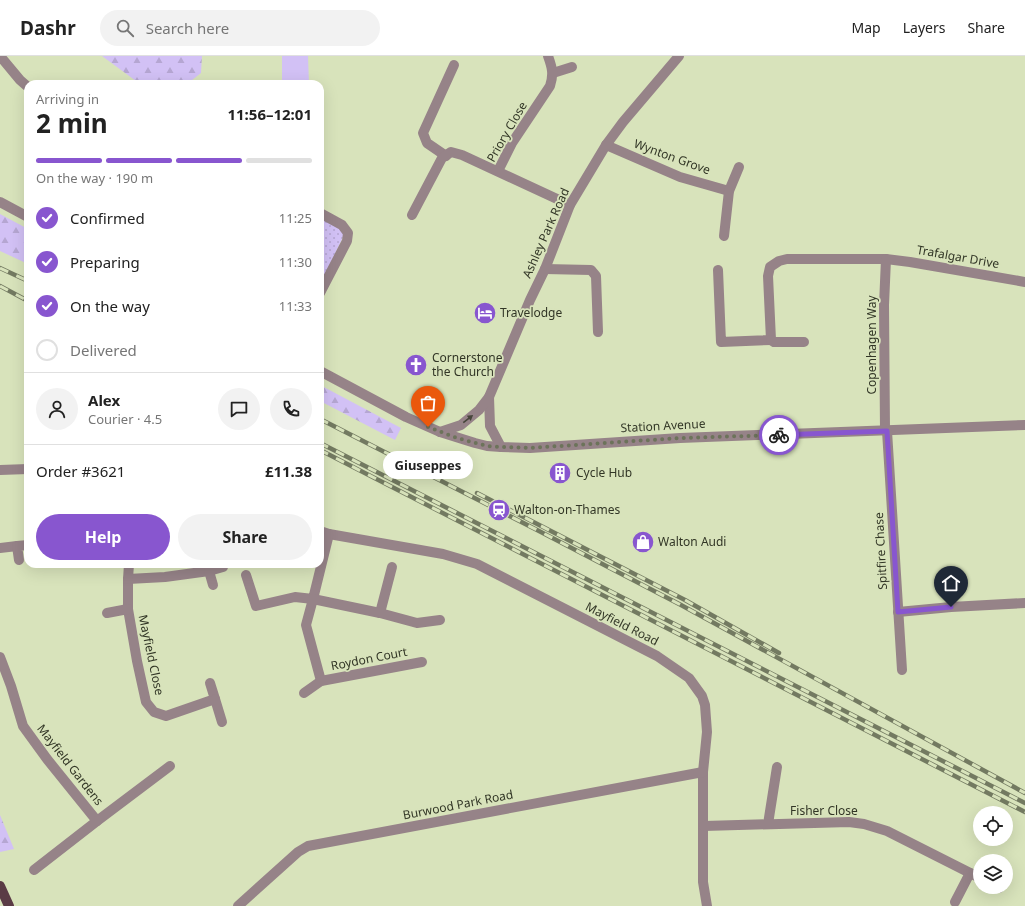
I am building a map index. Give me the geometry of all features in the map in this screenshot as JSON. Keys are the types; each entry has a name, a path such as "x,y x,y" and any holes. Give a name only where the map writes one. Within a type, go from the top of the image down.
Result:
{"main road":[{"path":"0,886 9,906"}],"street":[{"path":"0,56 24,84"},
{"path":"548,56 553,72 572,67"},
{"name":"Ashley Park Road","path":"440,432 461,425 479,410 489,397 530,300 545,269 570,205 606,145 623,122 679,56"},
{"path":"446,156 427,144 423,134 454,65"},
{"name":"Priory Close","path":"553,72 553,78 550,86 515,140 498,171 570,205"},
{"name":"Wynton Grove","path":"606,145 680,177 729,190"},
{"path":"412,215 442,158 451,152 462,155 498,171"},
{"path":"724,236 729,190 739,167"},
{"path":"0,202 24,215"},
{"path":"324,215 342,225 348,233 347,241 324,285"},
{"name":"Trafalgar Drive","path":"771,340 768,276 770,267 779,261 787,259 886,259 1025,282"},
{"name":"Copenhagen Way","path":"886,259 884,305 886,431"},
{"path":"545,269 591,270 596,276 598,332"},
{"path":"718,270 721,342 771,340 774,342 804,342"},
{"name":"Station Avenue","path":"324,373 406,417 440,432 487,446 530,448 680,438 1025,425"},
{"name":"Ashley Park Road","path":"489,397 490,426 501,447"},
{"name":"Spitfire Chase","path":"886,431 902,670"},
{"path":"0,470 24,469"},
{"name":"Mayfield Road","path":"324,532 443,554 477,564 657,656 689,678 702,696 705,705 707,732 703,772 703,882 707,906"},
{"path":"0,548 24,545"},
{"path":"17,546 19,560"},
{"path":"380,613 392,567"},
{"name":"Mayfield Close","path":"129,568 128,609 146,702 154,712 166,716 215,699"},
{"path":"128,579 165,577 209,571 220,568"},
{"name":"Roydon Court","path":"318,568 313,599 306,625 320,681"},
{"path":"209,571 213,585"},
{"path":"246,575 256,606 294,597 313,599 380,613 418,623 440,620"},
{"path":"898,612 951,607 1025,603"},
{"name":"Mayfield Close","path":"107,613 128,609"},
{"name":"Mayfield Gardens","path":"0,656 23,726 47,759 97,821"},
{"name":"Roydon Court","path":"304,693 320,681 422,662"},
{"path":"210,683 222,722"},
{"path":"34,870 170,766"},
{"path":"768,824 777,767"},
{"name":"Burwood Park Road","path":"238,906 298,852 308,846 703,772"},
{"name":"Fisher Close","path":"704,826 849,822 877,827 973,874"},
{"path":"955,902 970,873"}],"green space":[{"path":"102,56 202,56 201,73 192,80 135,80"},
{"path":"282,56 308,56 309,80 282,80"},
{"path":"0,214 24,227 24,262 0,251"},
{"path":"324,220 341,229 344,235 324,277"},
{"path":"324,387 401,428 395,440 324,403"},
{"path":"0,815 14,849 0,852"}],"railway":[{"path":"0,268 24,279"},
{"path":"0,286 24,299"},
{"path":"324,421 681,605 1025,793"},
{"path":"324,445 1025,803"},
{"path":"324,452 1025,812"},
{"path":"477,493 685,600 779,653"}],"way so far":[{"path":"428,427 457,438 487,446 530,448 680,438 779,435"}],"place":[{"name":"Travelodge","path":"485,313"},
{"name":"Cornerstone the Church","path":"416,365"},
{"name":"Giuseppes","path":"428,427"},
{"name":"Cycle Hub","path":"560,473"},
{"name":"Walton-on-Thames","path":"499,510"},
{"name":"Walton Audi","path":"643,542"}],"route":[{"path":"779,435 887,431 898,612 951,607"}]}
